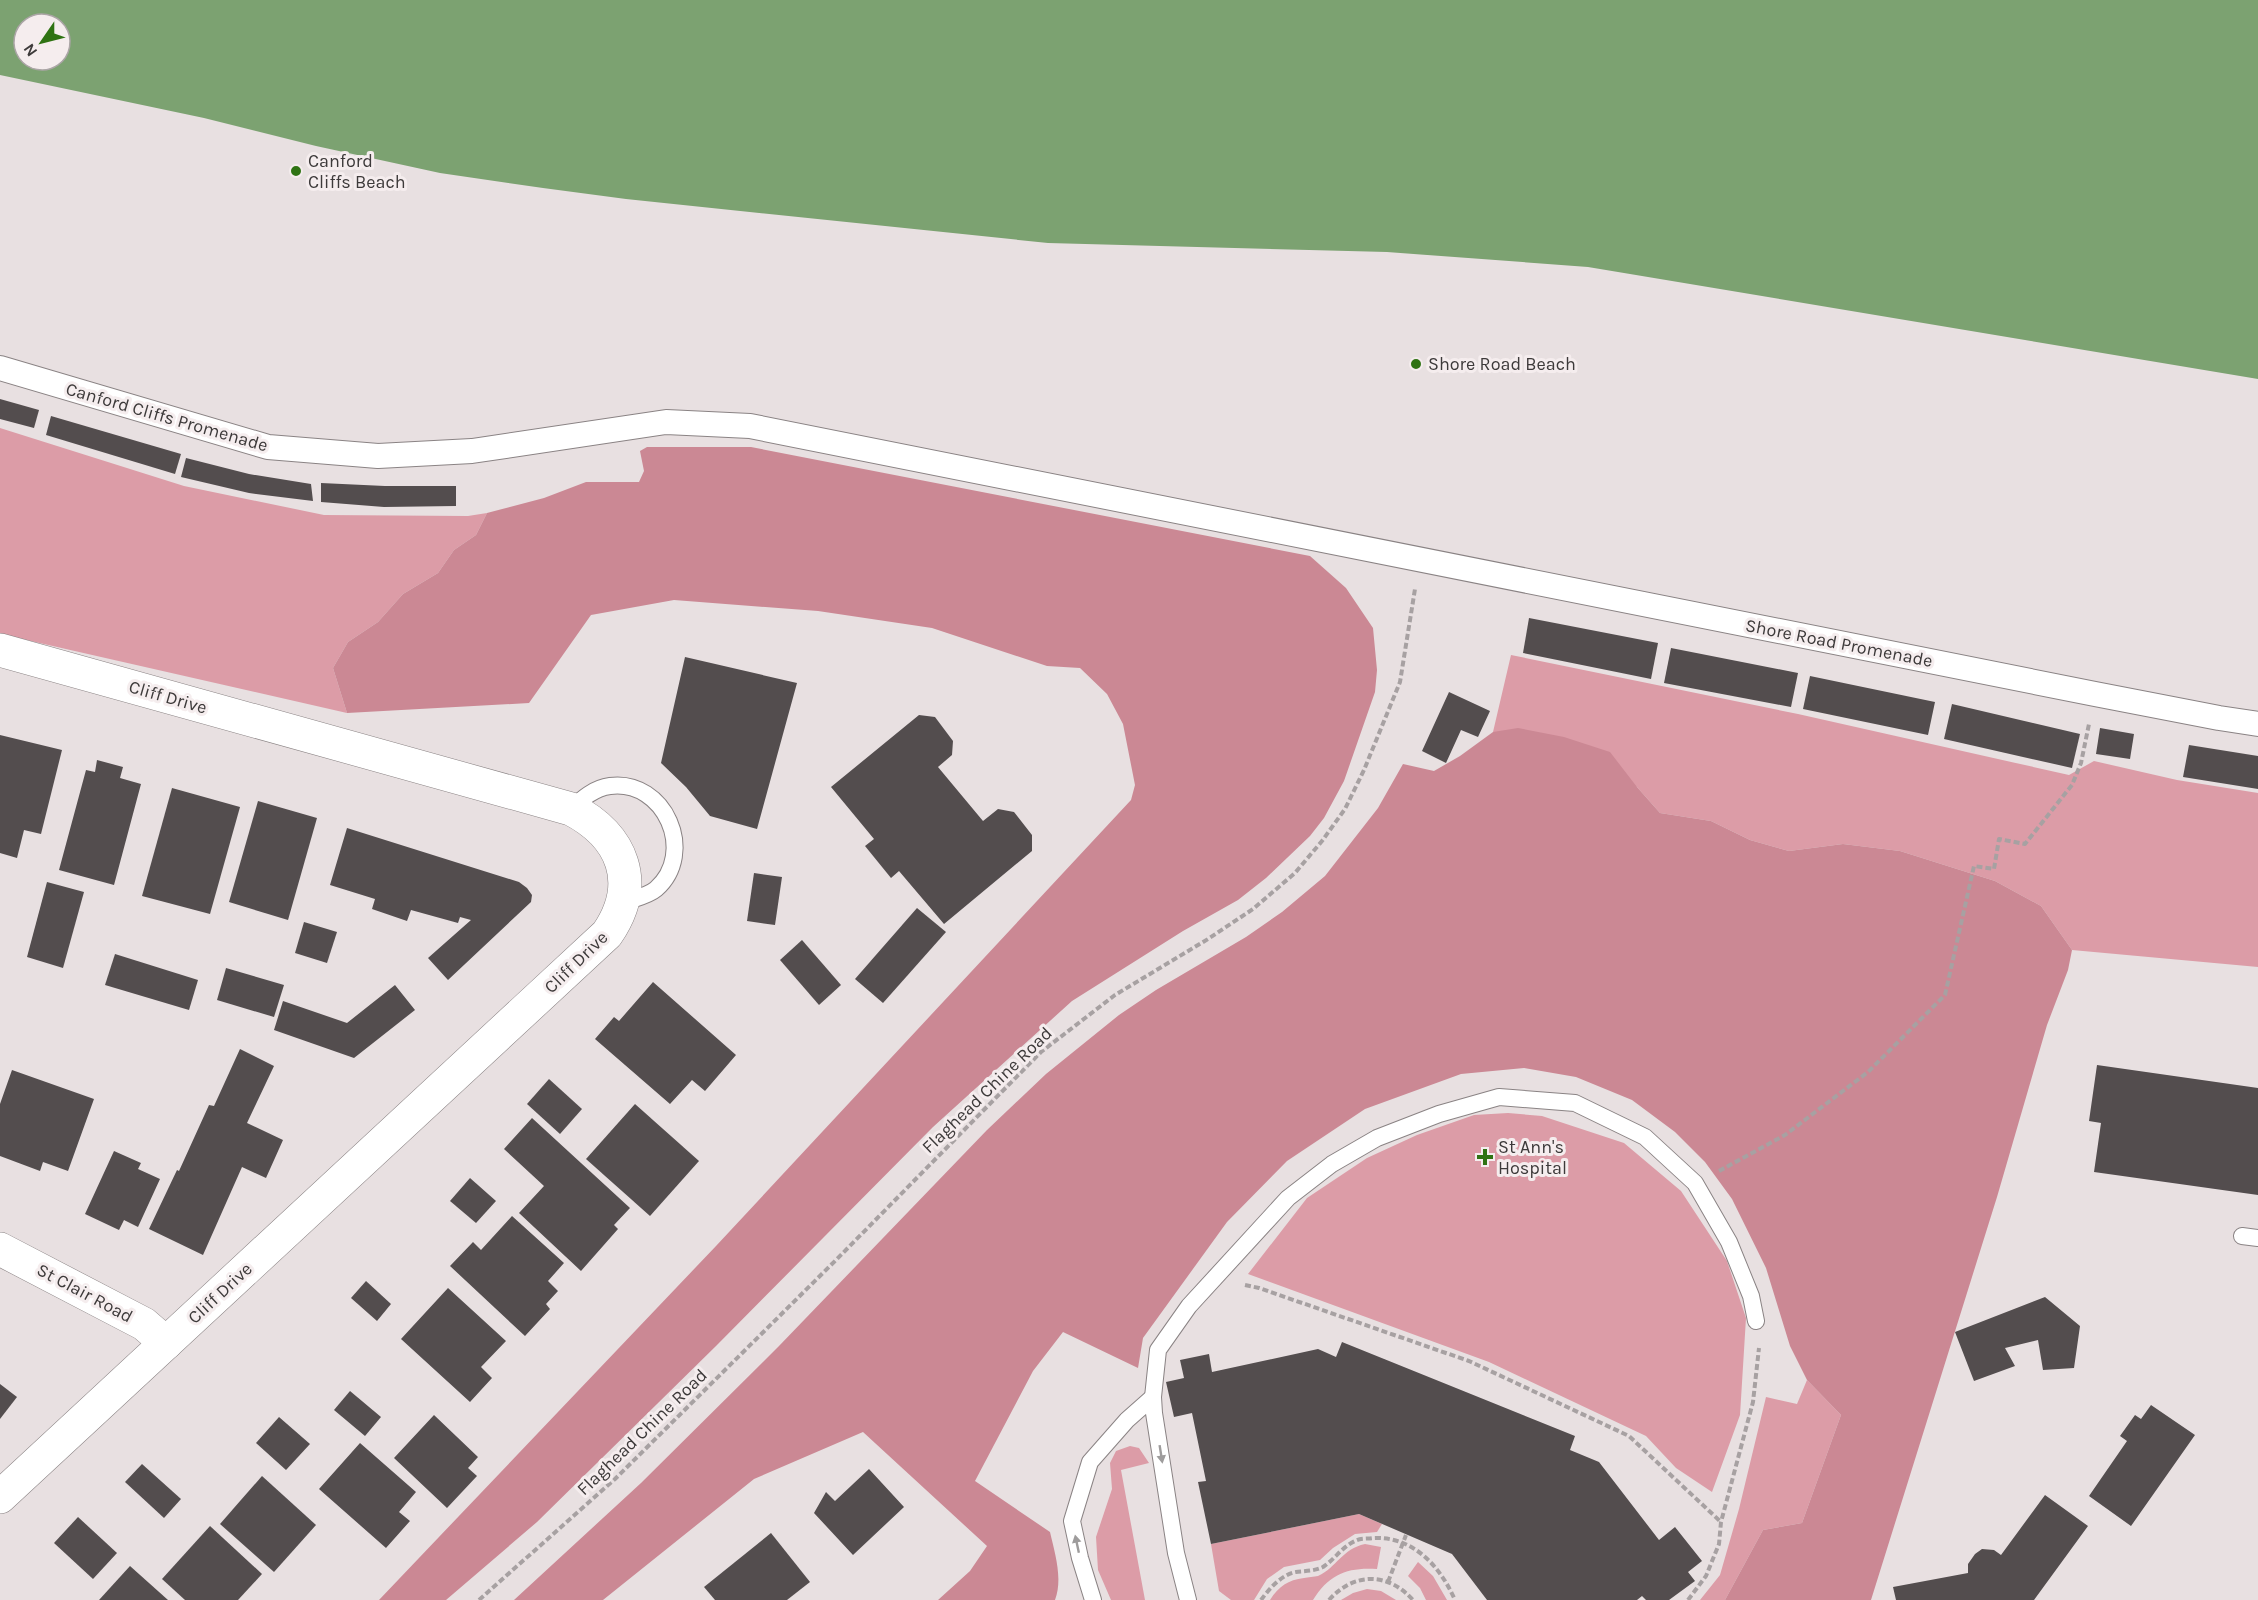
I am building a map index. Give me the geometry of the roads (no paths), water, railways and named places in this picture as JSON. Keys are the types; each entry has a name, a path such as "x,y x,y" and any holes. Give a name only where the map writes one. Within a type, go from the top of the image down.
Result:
{"street":[{"name":"Canford Cliffs Promenade","path":"0,369 268,447 378,456 472,452 666,422 750,426 1420,559"},
{"name":"Shore Road Promenade","path":"1420,559 2096,694 2258,724"},
{"name":"Cliff Drive","path":"0,650 571,809 590,819 605,832 622,863 625,882 622,903 616,920 607,934 0,1497"},
{"name":"St Clair Road","path":"0,1249 144,1324 166,1342"}],"lane":[{"path":"571,809 590,793 610,786 620,786 630,787 650,797 667,814 675,836 675,858 667,878 654,891 622,903"},
{"path":"1188,1600 1176,1553 1154,1413 1153,1396 1158,1350 1189,1306 1288,1198 1332,1164 1377,1138 1439,1114 1499,1097 1575,1103 1645,1137 1695,1183 1729,1242 1751,1296 1756,1320"},
{"path":"1093,1600 1072,1521 1090,1462 1127,1420 1153,1396"}],"place":[{"name":"Canford Cliffs Beach","path":"296,171"},
{"name":"Shore Road Beach","path":"1416,364"},
{"name":"St Ann's Hospital","path":"1485,1157"}]}
